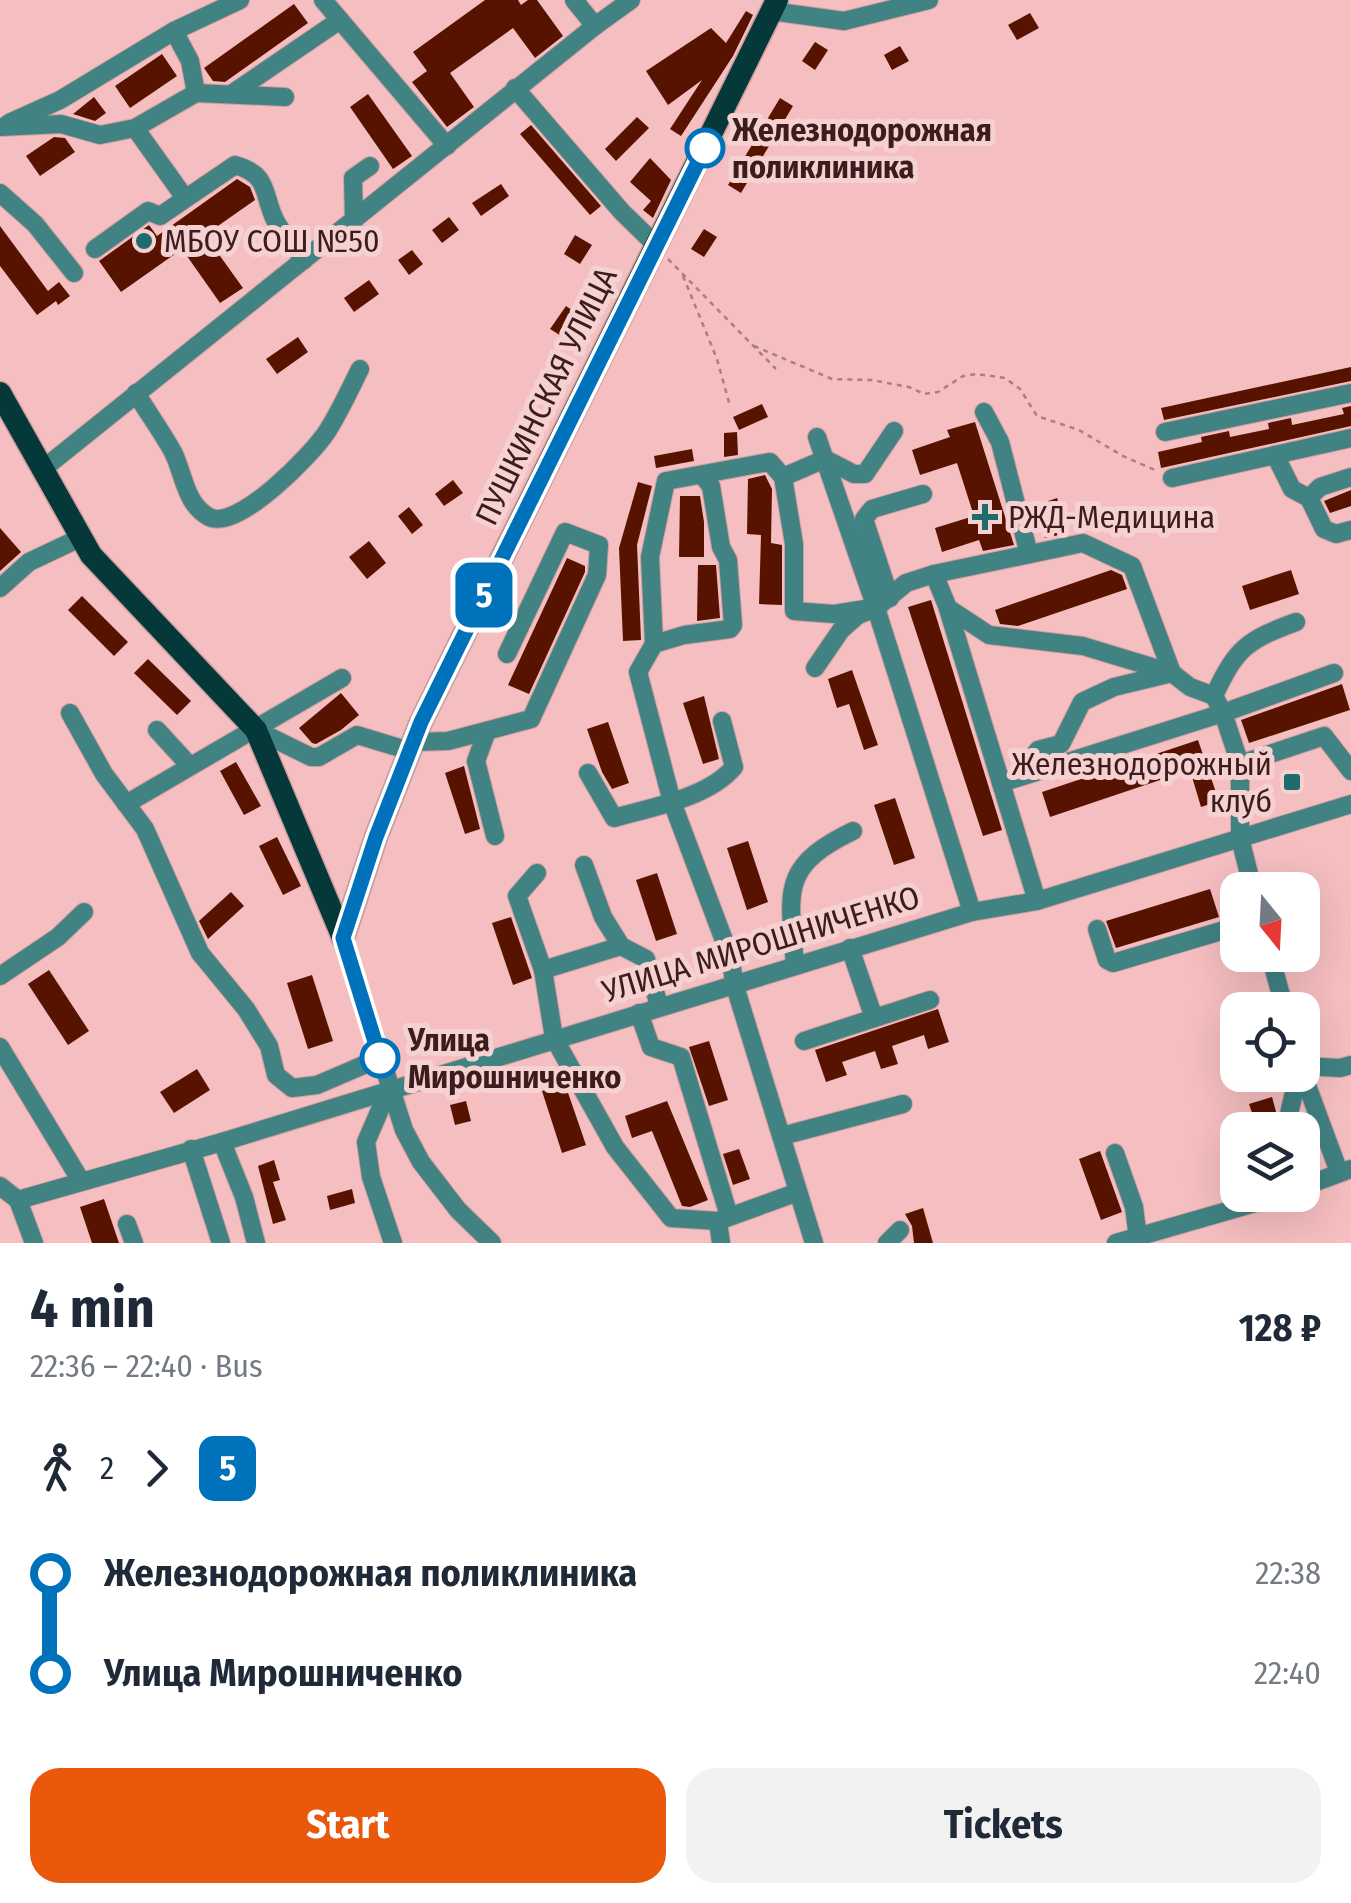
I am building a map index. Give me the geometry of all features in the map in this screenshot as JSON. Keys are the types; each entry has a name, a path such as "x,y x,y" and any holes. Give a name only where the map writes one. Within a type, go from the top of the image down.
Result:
{"main road":[{"name":"ПУШКИНСКАЯ УЛИЦА","path":"343,938 376,837 412,746 774,6"},
{"path":"0,393 80,538 104,571 256,730 343,938"}],"street":[{"path":"0,128 60,100 174,31 240,0"},
{"path":"323,0 447,146"},
{"path":"574,0 595,26"},
{"path":"43,469 515,88 631,0"},
{"path":"774,6 844,21 922,1"},
{"path":"231,94 340,20"},
{"path":"174,31 190,61 196,93"},
{"path":"515,88 622,212 657,246"},
{"path":"0,128 62,124 100,136 135,128 196,93 285,97"},
{"path":"135,128 184,198"},
{"path":"95,249 148,211 160,216 235,165 252,170 267,191 274,219 304,260"},
{"path":"354,220 353,178 370,166"},
{"path":"0,193 34,224 74,273"},
{"path":"136,393 174,453 191,500 210,518 224,520 286,478 326,433 360,369"},
{"path":"1165,432 1351,393"},
{"path":"984,412 1000,442 1029,554"},
{"path":"783,476 825,459 854,474 866,474 894,431"},
{"path":"816,437 883,603"},
{"path":"1172,478 1351,438"},
{"path":"1275,455 1292,488 1309,498 1324,530 1336,534 1351,530"},
{"path":"814,1243 734,983 732,959 672,802 638,672 654,644 650,558 666,481 770,462 783,476 794,544 794,611 834,614 883,603"},
{"path":"654,644 684,635 730,629 733,625 728,560 721,547 711,486 702,475"},
{"path":"1309,498 1320,487 1351,477"},
{"path":"923,494 872,509 864,519 883,603 972,912"},
{"path":"256,730 310,757 357,735 412,746 448,741 531,719 597,576 599,545 565,532 507,654"},
{"path":"0,588 29,562 80,538"},
{"path":"816,668 841,630 906,583 1083,542 1132,566 1172,673"},
{"path":"934,574 948,608 1036,901"},
{"path":"948,608 989,636 1083,646 1172,673 1219,705"},
{"path":"1248,872 1240,838 1240,764 1219,705 1228,665 1254,638 1296,622"},
{"path":"1021,776 1038,750 1061,744 1082,702 1114,687 1172,673"},
{"path":"1001,783 1219,705 1334,674"},
{"path":"126,804 342,678"},
{"path":"70,713 104,774 145,829 200,953 246,1009 270,1046 276,1076 292,1088 317,1085 380,1058"},
{"path":"588,773 614,818 672,802 724,779 734,767 722,721"},
{"path":"157,730 190,766"},
{"path":"487,731 476,761 495,836"},
{"path":"1240,764 1324,736 1351,771"},
{"name":"УЛИЦА МИРОШНИЧЕНКО","path":"18,1200 222,1142 850,948 972,912 1036,901 1351,804"},
{"path":"795,966 790,890 802,866 820,846 853,831"},
{"path":"584,865 603,916 622,946 646,959 659,1006"},
{"path":"537,873 516,896 543,970 554,1038 615,1148 671,1218 724,1219 798,1192"},
{"path":"0,976 58,937 84,912"},
{"path":"1097,929 1107,960 1113,964 1220,931"},
{"path":"343,938 404,1130 421,1162 458,1210 492,1243"},
{"path":"543,970 622,946"},
{"path":"850,948 874,1018"},
{"path":"804,1041 930,1000"},
{"path":"639,1012 651,1047 681,1058 724,1219 721,1243"},
{"path":"0,1047 81,1181"},
{"path":"1320,1070 1351,1065"},
{"path":"389,1088 366,1142 370,1177 393,1243"},
{"path":"1310,1092 1345,1171 1320,1180"},
{"path":"782,1136 902,1104"},
{"path":"222,1142 244,1197 256,1243"},
{"path":"191,1149 221,1243"},
{"path":"1115,1153 1134,1208 1138,1238"},
{"path":"0,1186 18,1200 34,1243"},
{"path":"1116,1243 1225,1212"},
{"path":"127,1224 134,1243"}],"path":[{"path":"657,246 776,369"},
{"path":"682,275 717,360 730,406"},
{"path":"754,346 832,379 871,380 924,394 938,392 963,376 1005,378 1020,388 1038,416 1079,430 1172,478"}],"building":[{"path":"485,0 518,0 521,5 537,0 563,36 535,58 513,28 450,73 474,107 447,127 412,82 427,71 413,52"},
{"path":"294,4 308,23 225,82 213,81 204,68"},
{"path":"746,11 753,15 733,56 681,136 670,129 702,80 668,105 646,71 711,28 726,43"},
{"path":"1030,13 1039,28 1017,40 1008,25"},
{"path":"815,42 828,50 815,70 802,61"},
{"path":"900,46 909,61 892,70 884,55"},
{"path":"162,54 177,76 130,108 115,86"},
{"path":"368,94 412,156 393,169 350,107"},
{"path":"94,97 106,113 95,121 73,114"},
{"path":"780,98 793,106 741,193 728,185"},
{"path":"637,117 649,128 616,161 605,149"},
{"path":"531,125 601,206 590,215 520,134"},
{"path":"54,137 65,138 75,152 40,176 26,156"},
{"path":"650,158 671,180 653,218 643,210 651,201 630,182"},
{"name":"МБОУ СОШ №50","path":"237,179 250,187 255,200 205,235 243,288 220,303 182,249 121,292 99,261 149,225 157,236"},
{"path":"501,184 509,196 481,216 472,203"},
{"path":"449,217 459,230 442,243 432,230"},
{"path":"0,226 48,291 59,282 70,296 37,315 0,266"},
{"path":"704,229 717,237 704,257 691,249"},
{"path":"575,235 592,245 580,264 564,254"},
{"path":"412,250 423,264 409,275 398,260"},
{"path":"369,280 379,294 354,312 344,298"},
{"path":"566,306 578,314 563,337 550,329"},
{"path":"298,337 308,352 277,374 266,359"},
{"path":"1351,367 1351,381 1164,420 1161,408"},
{"path":"762,404 768,417 739,430 733,417"},
{"path":"1351,406 1351,426 1161,468 1158,452 1202,442 1201,437 1229,431 1230,437 1269,429 1268,423 1291,418 1292,425 1344,414 1342,408"},
{"path":"975,422 1014,545 983,551 979,540 942,552 935,528 974,516 957,463 920,475 912,450 950,437 947,430"},
{"path":"737,432 738,455 724,457 724,433"},
{"path":"692,449 694,461 656,468 654,456"},
{"path":"765,475 772,489 771,543 782,545 782,605 759,604 761,535 747,534 748,479"},
{"path":"453,480 463,493 444,506 435,494"},
{"path":"638,482 652,486 637,545 641,640 623,641 619,548"},
{"path":"1351,490 1351,506 1330,513 1324,501"},
{"path":"680,496 700,496 704,557 679,557"},
{"path":"1057,498 1068,533 1045,538 1034,506"},
{"path":"409,507 423,525 412,534 398,516"},
{"path":"0,528 21,552 0,571"},
{"path":"369,541 386,563 367,579 349,557"},
{"path":"567,558 585,566 585,572 529,694 508,685"},
{"path":"698,565 716,565 720,618 697,621"},
{"path":"1111,570 1122,575 1127,589 1018,626 1000,624 995,610"},
{"path":"1291,570 1299,594 1250,610 1242,586"},
{"path":"82,596 128,642 114,656 68,610"},
{"path":"931,600 1002,830 983,836 908,607"},
{"path":"148,659 191,701 177,715 134,673"},
{"path":"852,670 878,745 864,750 849,704 837,708 828,679"},
{"path":"1342,684 1350,710 1249,743 1241,720"},
{"path":"341,693 359,715 341,730 312,743 299,728"},
{"path":"704,696 719,759 703,764 683,703"},
{"path":"608,722 629,783 612,789 587,729"},
{"path":"1198,740 1219,801 1201,807 1190,770 1050,817 1042,792"},
{"path":"236,762 261,806 244,815 220,771"},
{"path":"464,766 480,829 465,834 445,773"},
{"path":"895,798 915,858 894,865 874,805"},
{"path":"277,837 301,886 283,895 259,846"},
{"path":"748,841 768,902 747,910 727,848"},
{"path":"657,873 677,934 656,941 636,880"},
{"path":"1210,889 1219,917 1116,948 1106,921"},
{"path":"231,892 244,906 208,939 199,921"},
{"path":"511,917 532,978 513,985 492,923"},
{"path":"49,970 89,1031 68,1045 28,984"},
{"path":"312,975 333,1041 308,1049 287,983"},
{"path":"938,1009 949,1042 928,1049 924,1035 892,1046 898,1064 881,1069 875,1051 842,1062 847,1075 826,1082 815,1050"},
{"path":"709,1041 728,1100 709,1106 689,1047"},
{"path":"197,1069 210,1090 174,1113 160,1092"},
{"path":"565,1084 586,1145 562,1153 542,1091"},
{"path":"1272,1097 1276,1112 1252,1112 1249,1104"},
{"path":"466,1101 471,1121 455,1125 450,1105"},
{"path":"667,1101 708,1200 690,1207 682,1206 652,1131 632,1138 625,1116"},
{"path":"739,1149 750,1179 733,1185 723,1154"},
{"path":"1100,1151 1122,1212 1101,1220 1079,1159"},
{"path":"274,1160 280,1180 273,1182 286,1220 273,1224 258,1166"},
{"path":"352,1189 355,1203 330,1210 327,1196"},
{"path":"104,1199 119,1243 92,1243 80,1207"},
{"path":"923,1208 933,1243 914,1243 912,1226 905,1214"}],"bus line":[{"name":"5","path":"380,1058 343,938 376,837 421,722 705,148"}],"place":[{"name":"Железнодорожная поликлиника","path":"705,148"},
{"name":"МБОУ СОШ №50","path":"144,241"},
{"name":"РЖД-Медицина","path":"985,517"},
{"name":"Железнодорожный клуб","path":"1292,782"},
{"name":"Улица Мирошниченко","path":"380,1058"}]}
